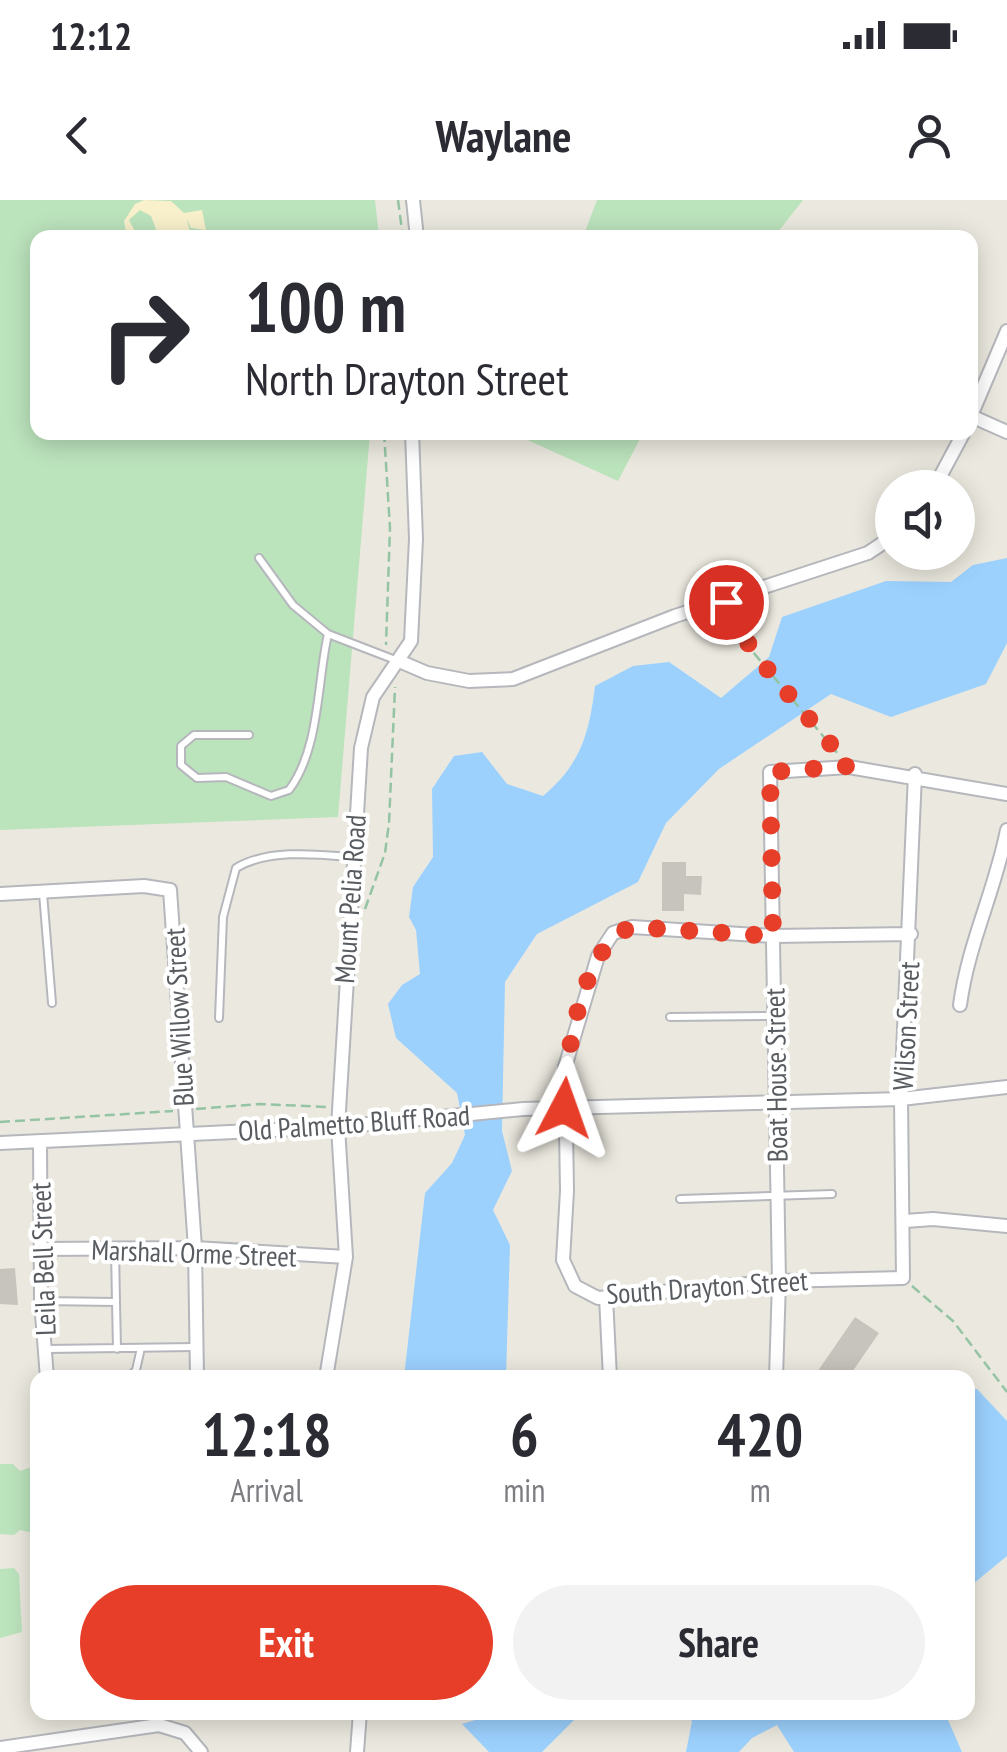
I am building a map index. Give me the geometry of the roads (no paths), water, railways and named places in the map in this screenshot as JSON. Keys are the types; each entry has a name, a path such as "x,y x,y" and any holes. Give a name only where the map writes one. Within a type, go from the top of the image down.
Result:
{"street":[{"path":"414,200 416,230"},
{"path":"978,400 1007,331"},
{"path":"978,420 1007,432"},
{"name":"Mount Pelia Road","path":"327,1370 346,1257 338,1128 361,748 374,697 411,640 416,539 412,440"},
{"path":"944,470 960,440"},
{"path":"394,662 469,681 513,678 675,616 726,602 875,548"},
{"name":"Boat House Street","path":"776,1370 779,1280 770,772 849,766 915,774 1007,794"},
{"name":"Wilson Street","path":"902,1278 901,1098 915,774"},
{"path":"960,1005 966,956 999,871 1007,830"},
{"name":"Blue Willow Street","path":"0,894 144,886 170,890 195,1248 197,1370"},
{"name":"South Drayton Street","path":"773,936 632,927 613,933 598,956 565,1068 567,1191 562,1260 576,1286 606,1297 779,1280 902,1278"},
{"path":"773,936 911,934"},
{"name":"Old Palmetto Bluff Road","path":"0,1143 338,1128 523,1109 776,1105 1007,1087"},
{"name":"Leila Bell Street","path":"40,1141 41,1301 47,1370"},
{"path":"904,1221 933,1219 1007,1226"},
{"name":"Marshall Orme Street","path":"42,1250 195,1248 346,1257"},
{"path":"606,1297 610,1370"},
{"path":"0,1748 148,1720"},
{"path":"163,1720 184,1732 202,1752"},
{"path":"357,1752 359,1720"}],"lane":[{"path":"259,558 293,606 328,634 394,662"},
{"path":"249,735 194,735 181,746 180,765 198,778 226,777 271,796 289,790 301,770 318,713 328,634"},
{"path":"218,1018 223,917 236,868 247,862 307,854 352,857"},
{"path":"43,892 52,1003"},
{"path":"670,1017 775,1016"},
{"path":"680,1199 832,1194"},
{"path":"114,1249 117,1348"},
{"path":"41,1301 116,1302"},
{"path":"46,1349 196,1347"},
{"path":"136,1370 141,1348"}],"water":[{"path":"1007,558 1007,643 986,684 891,717 831,694 719,769 666,823 638,882 537,934 505,982 502,1131 512,1171 493,1210 510,1245 506,1370 405,1370 425,1193 452,1163 465,1135 457,1093 396,1038 388,1004 402,985 420,974 416,930 409,917 413,887 433,857 432,789 454,756 482,752 507,784 543,796 575,760 590,719 595,686 633,666 669,662 721,698 769,657 782,617 886,581 951,582 967,570 975,570 975,565"},
{"path":"975,1389 1007,1421 1007,1556 975,1582"},
{"path":"475,1720 574,1720 542,1752 489,1752 462,1724"},
{"path":"948,1720 962,1752 794,1752 777,1725 752,1738 739,1752 686,1752 692,1721"}]}
